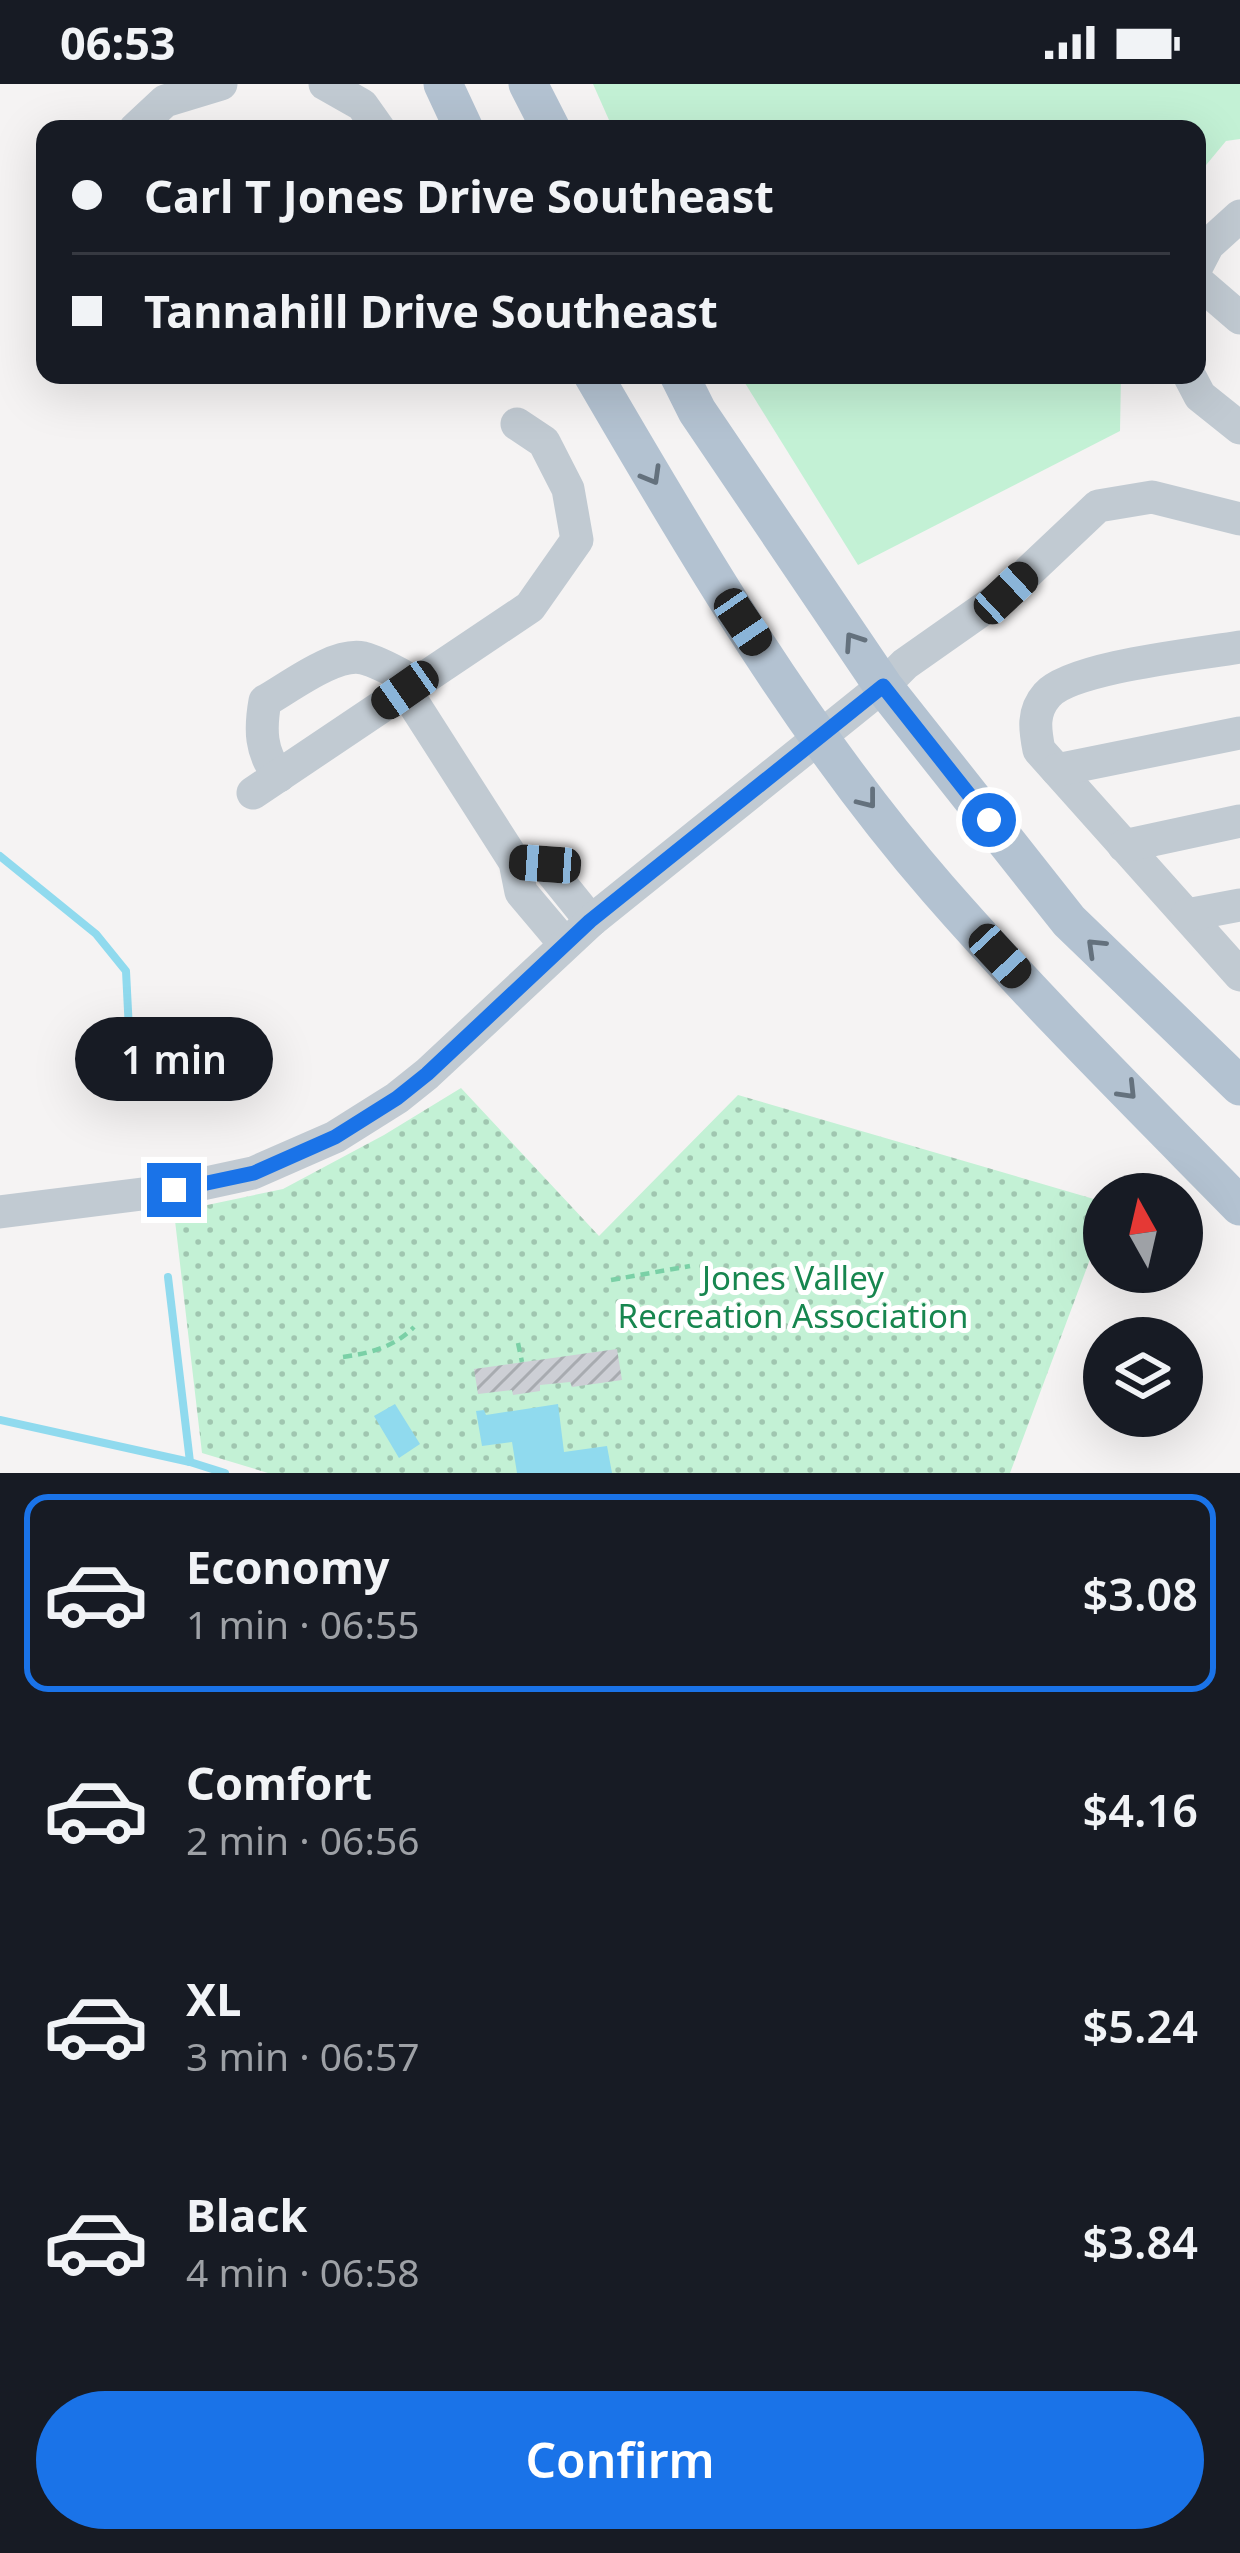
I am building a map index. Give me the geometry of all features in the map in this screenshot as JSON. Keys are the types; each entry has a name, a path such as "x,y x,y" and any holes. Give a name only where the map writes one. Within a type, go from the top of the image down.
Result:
{"main road":[{"path":"443,84 460,120"},
{"path":"528,84 546,120"},
{"path":"598,384 692,546 820,736 937,888 1240,1206"},
{"path":"684,384 883,686 1069,921 1240,1086"}],"street":[{"path":"145,120 165,101 220,84"},
{"path":"326,84 362,105 373,120"},
{"path":"1206,249 1240,216"},
{"path":"1206,289 1240,318"},
{"path":"1195,384 1201,396 1240,428"},
{"path":"517,424 544,442 568,489 577,540 530,607 411,687 266,784 268,761 260,729 265,701 337,660 358,657 387,667 411,687 515,862 521,892 578,932"},
{"path":"0,1212 174,1190 254,1173 335,1137 427,1074 578,932 905,664 1006,593 1097,506 1152,497 1240,519"},
{"path":"1240,647 1082,675 1047,694 1034,720 1039,750 1240,975"},
{"path":"1057,770 1240,733"},
{"path":"1124,846 1240,821"},
{"path":"1187,915 1240,905"}],"path":[{"path":"611,1280 690,1266"},
{"path":"343,1358 400,1342 414,1327"},
{"path":"518,1343 522,1362"}],"green space":[{"path":"593,84 1240,84 1240,139 1226,141 1206,165 1206,120 609,120"},
{"path":"746,384 1121,384 1120,431 858,565"},
{"name":"Jones Valley Recreation Association","path":"461,1088 599,1236 738,1095 1083,1196 1083,1278 1010,1473 268,1473 202,1453 174,1212 283,1189"}],"water":[{"path":"395,1404 420,1444 399,1458 374,1416"},
{"path":"558,1404 564,1452 607,1446 612,1473 517,1473 512,1442 482,1446 476,1411 484,1410 486,1415"}],"building":[{"path":"617,1349 622,1380 572,1387 570,1382 540,1385 540,1391 513,1395 512,1390 478,1394 474,1369"}],"waterway":[{"path":"0,856 96,934 126,971 131,1070 153,1092"},
{"path":"168,1277 190,1462"},
{"path":"0,1420 225,1473"}],"route":[{"path":"174,1190 254,1173 335,1137 397,1098 590,921 883,686 989,820"}]}
